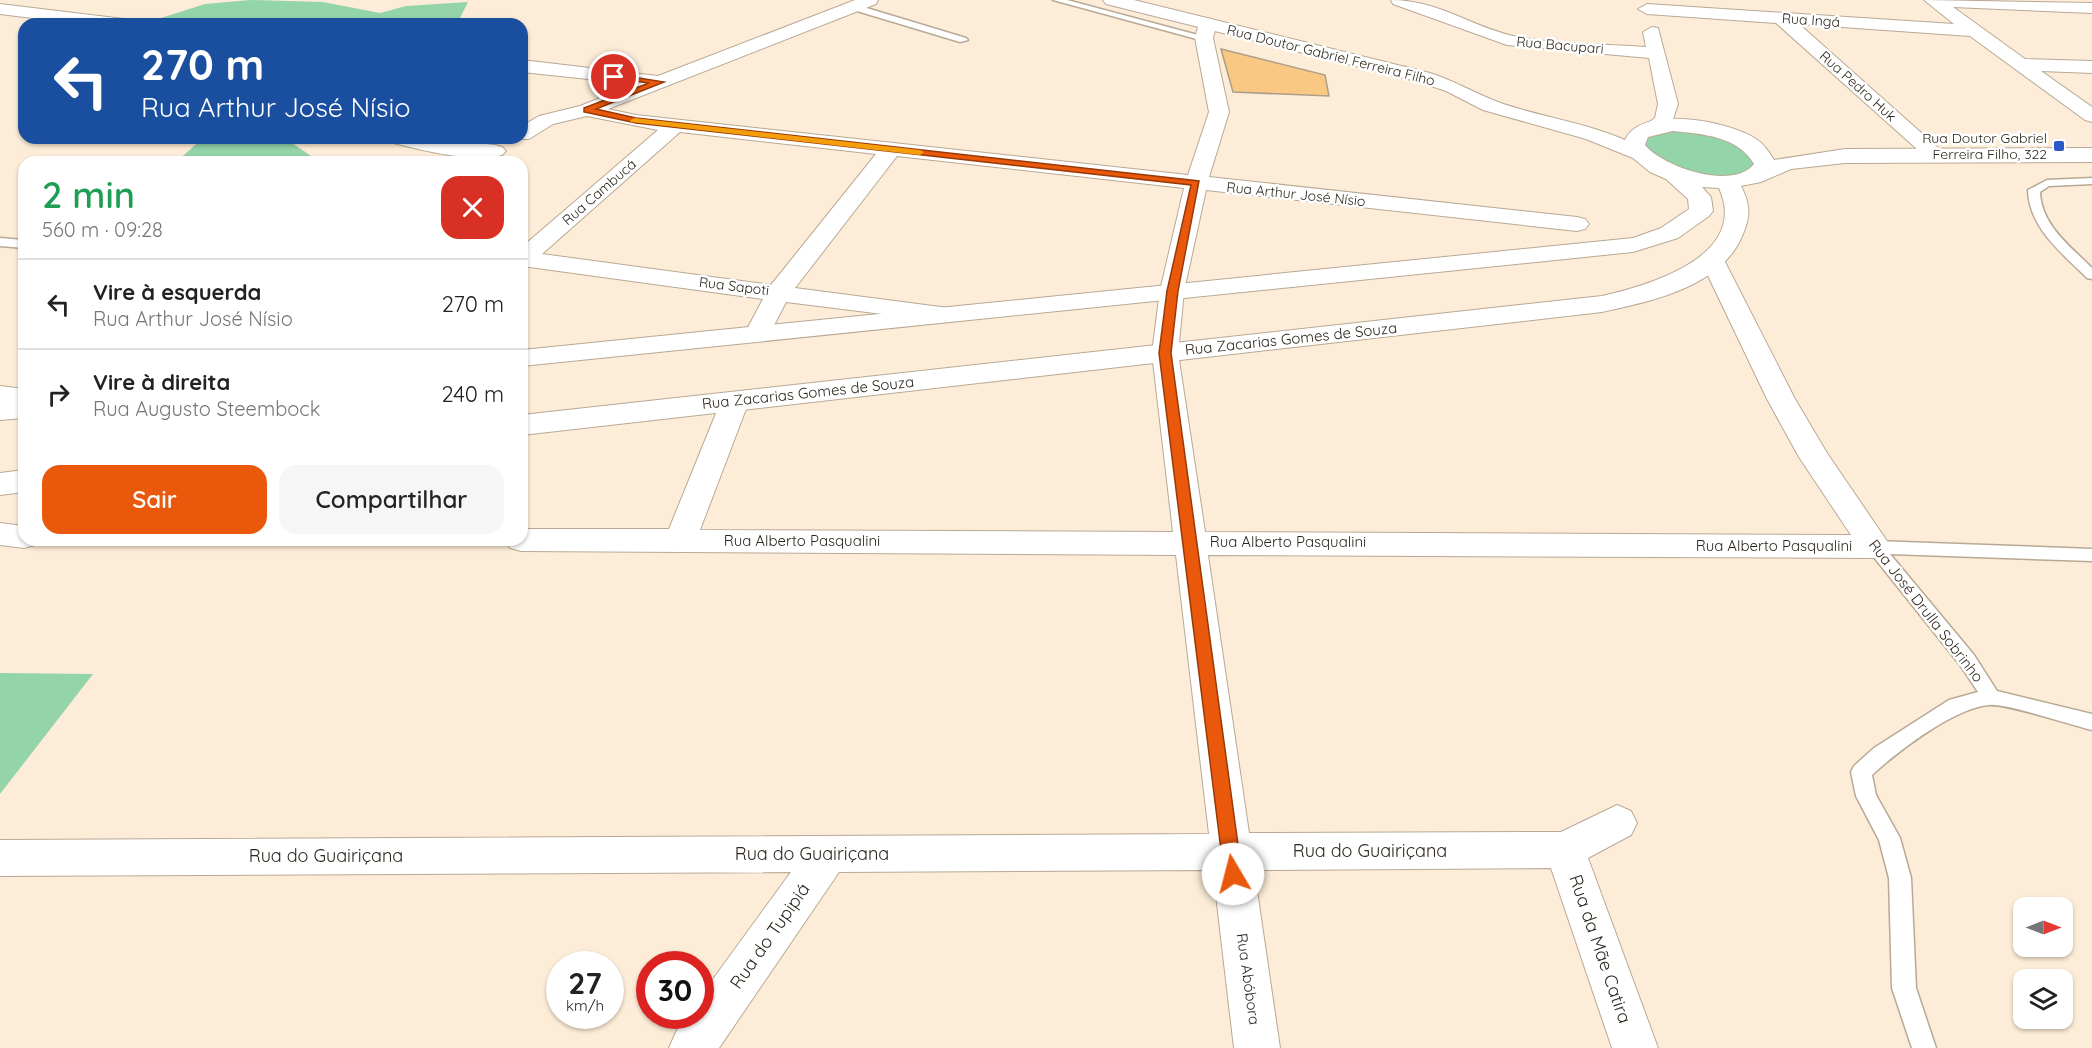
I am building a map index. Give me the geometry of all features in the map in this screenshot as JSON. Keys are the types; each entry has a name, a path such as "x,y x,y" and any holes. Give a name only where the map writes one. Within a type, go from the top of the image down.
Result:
{"main road":[{"name":"Rua Doutor Gabriel Ferreira Filho","path":"1112,0 1206,31 1424,77 1452,87 1490,106 1546,123 1594,134 1638,153 1652,164 1674,174"},
{"name":"Rua Doutor Gabriel Ferreira Filho","path":"1546,123 1614,131 1673,125 1730,136"},
{"path":"1638,153 1634,146 1634,139 1650,128"},
{"path":"1730,136 1783,149 1845,156"},
{"path":"1730,136 1757,151 1765,164 1762,171 1741,179"},
{"path":"1674,174 1711,182 1741,179 1786,163 1845,156 2092,155"},
{"path":"528,357 1632,244 1657,239 1678,230 1701,211 1699,197 1674,174"},
{"name":"Rua Zacarias Gomes de Souza","path":"528,424 1602,304 1641,296 1675,283 1712,260 1731,239 1738,209 1741,179"},
{"path":"0,411 18,410"},
{"path":"0,484 18,482"}],"street":[{"path":"44,14 82,0"},
{"path":"528,131 546,120 587,110 870,0"},
{"name":"Rua Bacupari","path":"1399,0 1507,40 1531,44 1656,53"},
{"path":"1932,0 2092,8"},
{"path":"1932,0 2092,116"},
{"path":"1646,4 1668,104 1664,121 1650,128"},
{"name":"Rua Ingá","path":"1646,4 1781,18 1974,31"},
{"path":"0,9 76,18"},
{"name":"Rua Pedro Huk","path":"1781,18 1934,154"},
{"name":"Rua Abóbora","path":"1206,31 1219,112 1196,183 1172,291 1165,353 1188,542 1257,1048"},
{"path":"2020,64 2092,68"},
{"path":"528,67 660,82"},
{"path":"1668,104 1693,121 1730,136"},
{"name":"Rua Arthur José Nísio","path":"587,110 636,121 1577,224"},
{"name":"Rua Cambucá","path":"528,253 676,125"},
{"path":"428,144 484,156"},
{"path":"490,156 508,144"},
{"path":"758,333 779,292 891,149"},
{"name":"Rua Sapoti","path":"528,259 883,308 947,314"},
{"name":"Rua José Drulla Sobrinho","path":"1712,260 1780,399 1814,457 1875,547"},
{"path":"0,395 18,397"},
{"path":"680,541 735,401"},
{"path":"0,534 18,536"},
{"name":"Rua Alberto Pasqualini","path":"528,540 1875,547"},
{"name":"Rua do Guairiçana","path":"0,858 1565,850 1617,823"},
{"name":"Rua da Mãe Catira","path":"1565,850 1635,1048"},
{"name":"Rua do Tupipiá","path":"692,1048 828,854"}],"lane":[{"path":"1057,0 1206,31"},
{"path":"850,6 963,40"},
{"path":"2092,181 2047,183 2034,190 2033,198 2038,217 2092,275"},
{"path":"0,242 18,244"},
{"path":"1875,547 2092,555"},
{"name":"Rua José Drulla Sobrinho","path":"1875,547 1967,660 1991,697 1956,705 1881,754 1861,772 1866,796 1889,838 1900,878 1904,988 1924,1048"},
{"path":"1991,697 2092,722"}],"green space":[{"path":"250,0 323,2 380,13 406,6 468,2 460,18 161,18 205,4"},
{"path":"1671,130 1705,134 1726,140 1753,159 1753,165 1746,171 1724,176 1698,175 1675,169 1661,161 1645,146 1651,136"},
{"path":"196,144 293,144 311,156 183,156"},
{"path":"0,673 93,674 0,794"}],"building":[{"path":"1221,49 1325,75 1329,96 1233,92"}],"slow traffic":[{"path":"634,121 920,152"}],"place":[{"name":"Rua Doutor Gabriel Ferreira Filho, 322","path":"2059,146"}],"route":[{"path":"614,77 660,82 587,110 636,121 1196,183 1172,291 1165,353 1233,874"}]}
